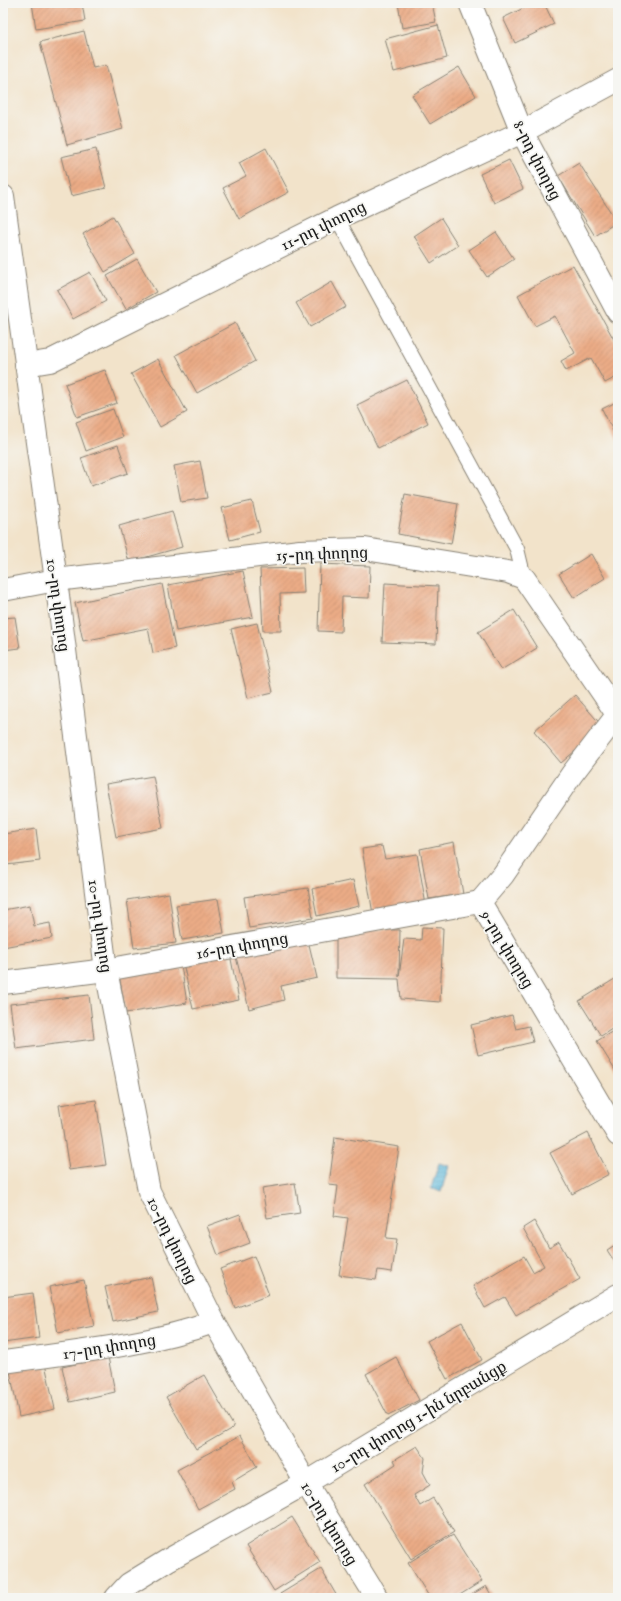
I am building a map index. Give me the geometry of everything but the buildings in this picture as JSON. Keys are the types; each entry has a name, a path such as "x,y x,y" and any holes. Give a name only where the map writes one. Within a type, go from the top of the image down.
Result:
{"street":[{"name":"8-րդ փողոց","path":"470,3 522,132 618,312"},
{"name":"11-րդ փողոց","path":"26,366 50,361 337,218 522,132 618,80"},
{"name":"10-րդ փողոց","path":"3,201 56,580 106,970 149,1190 214,1322 306,1483 376,1598"},
{"name":"15-րդ փողոց","path":"3,590 56,580 300,551 365,549 508,572 524,578"},
{"path":"524,578 618,714"},
{"name":"9-րդ փողոց","path":"618,714 572,774 503,875 480,902 618,1135"},
{"name":"16-րդ փողոց","path":"3,983 106,970 480,902"},
{"name":"10-րդ փողոց 1-ին նրբանցք","path":"116,1598 129,1584 168,1560 306,1483 618,1295"},
{"name":"17-րդ փողոց","path":"3,1362 141,1342 186,1332 214,1322"}],"lane":[{"path":"337,218 517,549 524,578"}],"water":[{"path":"439,1163 449,1166 441,1192 431,1188"}]}
